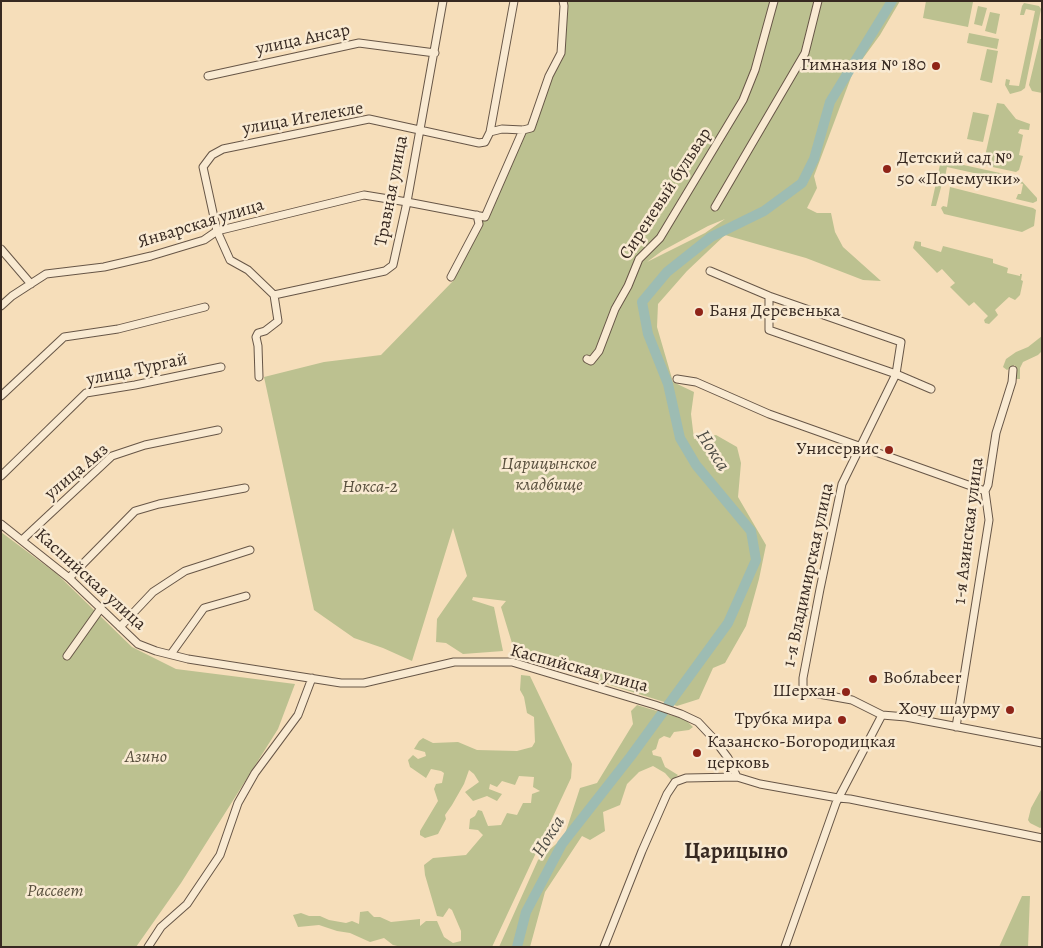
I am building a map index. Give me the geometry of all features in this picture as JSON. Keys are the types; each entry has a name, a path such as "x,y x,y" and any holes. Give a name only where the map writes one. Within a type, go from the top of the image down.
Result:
{"street":[{"name":"Травная улица","path":"274,295 384,271 393,265 407,202 443,1"},
{"path":"514,1 490,132 502,129 522,130 531,128 549,76 560,53 563,1"},
{"name":"Сиреневый бульвар","path":"587,359 591,360 599,351 615,309 628,286 639,259 660,238 746,96 774,1"},
{"path":"716,207 805,53 818,1"},
{"name":"улица Ансар","path":"208,76 359,43 435,53"},
{"name":"улица Игелекле","path":"217,231 203,167 212,155 223,149 369,120 478,143 485,142 490,132"},
{"path":"451,277 479,224 481,216 522,130"},
{"name":"Январская улица","path":"1,306 12,296 46,274 104,267 152,256 204,240 217,231 364,195 481,216"},
{"path":"217,231 230,260 248,270 274,295 278,321 265,331 258,333 256,337 258,346 258,377"},
{"path":"1,249 31,284"},
{"path":"710,271 769,296 901,342 896,374 860,445"},
{"path":"769,296 769,330 896,374 931,389"},
{"path":"1,396 64,337 118,329 205,306"},
{"name":"улица Тургай","path":"1,476 86,394 221,368"},
{"name":"1-я Азинская улица","path":"956,727 989,520 985,491 988,485 996,433 1014,370"},
{"path":"677,379 696,382 769,414 985,491"},
{"name":"улица Аяз","path":"22,540 112,456 145,445 218,430"},
{"name":"1-я Владимирская улица","path":"860,445 842,484 803,678 803,689 812,693 852,700 882,715"},
{"path":"69,578 135,511 159,504 245,488"},
{"name":"Каспийская улица","path":"1,524 69,578 138,644 156,651 188,659 341,683 364,683 454,662 512,662 655,705 698,722 728,758 737,778"},
{"path":"120,627 153,592 185,571 250,550"},
{"path":"170,654 204,608 246,596"},
{"path":"67,656 101,608"},
{"path":"148,947 161,927 187,904 220,855 238,803 255,773 298,715 312,678"},
{"path":"785,947 838,798 882,715 1042,743"},
{"path":"604,947 667,794 676,782 686,778 737,778 1038,837"}],"green space":[{"path":"567,1 900,1 880,35 853,72 814,176 817,188 807,208 817,213 831,213 835,232 843,247 881,281 863,280 806,258 725,235 687,271 658,304 657,327 673,382 694,392 691,414 694,439 716,435 737,447 741,463 738,497 766,545 746,626 725,663 713,668 699,699 677,706 524,658 515,653 501,607 506,601 473,597 472,600 494,607 503,651 463,654 446,643 436,642 437,619 467,576 453,528 412,661 354,638 314,610 264,377 324,362 381,355 454,280 526,127 564,56","holes":["725,219 705,233 647,262 662,251"]},
{"path":"926,1 973,2 968,27 923,18"},
{"path":"1024,3 1039,6 1041,9 1025,88 1010,94 1005,85 1006,79 1010,80 1009,85 1019,86 1035,11 1026,9 1024,15 1020,15"},
{"path":"978,6 987,8 982,26 974,24"},
{"path":"990,12 1000,14 996,34 985,31"},
{"path":"969,33 999,39 997,49 967,43"},
{"path":"1040,39 1042,39 1042,93 1032,91 1029,85"},
{"path":"987,49 998,51 992,83 980,80"},
{"path":"997,103 1004,104 1016,119 1030,124 1029,130 1020,129 1018,133 1023,135 1019,155 1023,156 1019,170 1016,172 983,165"},
{"path":"973,112 989,115 983,142 967,139"},
{"path":"941,160 1018,177 1037,198 1037,201 1033,203 1016,199 1018,194 1021,194 1023,184 947,167 945,177 947,178 946,181 943,180 936,206 931,206"},
{"path":"950,187 1033,208 1036,210 1034,226 1022,232 944,214 941,208 943,206 947,207"},
{"path":"915,241 921,242 921,246 941,252 943,246 993,259 993,263 1008,268 1007,273 1020,276 1022,274 1021,280 1023,281 1020,295 1015,300 1009,297 995,310 998,315 989,324 985,323 984,320 988,316 974,302 969,306 950,287 955,283 942,269 937,273 913,248"},
{"path":"1042,336 1042,351 1023,362 1020,368 1020,379 1015,379 1015,365 1007,370 1003,367 1006,359 1028,347"},
{"name":"Азино","path":"1,532 57,574 132,647 176,669 295,684 278,729 181,883 136,947 1,947"},
{"path":"521,675 530,676 572,764 571,778 492,947 402,947 393,945 384,938 370,942 350,933 319,925 298,927 293,915 301,913 309,916 320,916 329,920 346,923 352,921 359,924 360,912 368,911 374,917 380,917 391,922 420,919 420,926 426,921 437,921 444,937 453,943 461,941 461,931 452,910 449,908 443,917 437,916 425,875 424,865 433,858 466,855 483,835 478,830 469,829 470,819 475,816 478,810 482,811 488,826 501,825 507,813 517,815 523,803 531,803 532,794 540,791 533,787 534,777 519,776 515,785 502,781 497,787 490,784 489,789 502,794 497,801 487,796 473,801 465,792 479,782 469,770 464,784 445,815 446,819 438,834 425,838 420,835 420,831 438,801 434,789 436,784 442,783 444,773 431,769 426,778 410,767 408,760 413,755 418,759 426,756 425,752 414,749 423,738 433,743 458,742 477,750 517,751 532,747 535,742 534,717 527,713 524,697 520,690"},
{"path":"637,705 686,720 693,727 689,730 674,732 670,738 664,736 659,739 656,749 652,751 653,755 661,757 665,767 678,775 672,781 665,773 653,766 639,772 627,784 620,805 603,812 605,831 590,840 582,836 545,892 530,947 499,947 538,860 564,837 580,788 597,783 633,724 631,711"},
{"path":"1042,788 1042,827 1040,828 1028,820 1031,808"},
{"path":"1022,896 1030,896 1028,947 999,947"}],"waterway":[{"name":"Нокса","path":"517,947 526,912 562,844 631,756 728,623 756,560 751,531 696,465 680,438 668,384 648,334 642,302 667,272 711,237 764,211 802,183 814,159 830,102 892,1"}],"place":[{"name":"Гимназия № 180","path":"936,66"},
{"name":"Детский сад № 50 «Почемучки»","path":"887,169"},
{"name":"Баня Деревенька","path":"699,312"},
{"name":"Унисервис","path":"889,450"},
{"name":"Воблаbeer","path":"873,679"},
{"name":"Шерхан","path":"846,692"},
{"name":"Хочу шаурму","path":"1010,710"},
{"name":"Трубка мира","path":"842,720"},
{"name":"Казанско-Богородицкая церковь","path":"697,753"}],"district":[{"name":"Царицыно","path":"736,853"}],"park label":[{"name":"Царицынское кладбище","path":"549,475"},
{"name":"Нокса-2","path":"370,488"},
{"name":"Рассвет","path":"55,892"}]}
